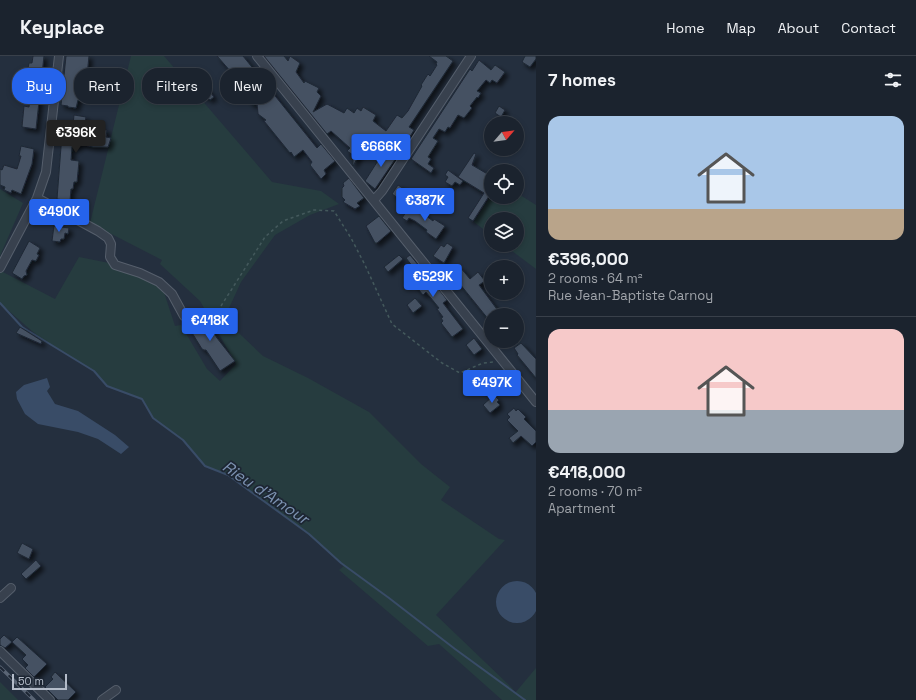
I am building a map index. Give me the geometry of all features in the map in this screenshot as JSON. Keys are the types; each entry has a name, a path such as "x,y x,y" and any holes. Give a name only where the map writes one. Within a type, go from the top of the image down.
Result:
{"street":[{"path":"0,268 37,198 46,172 59,56"},
{"path":"257,56 536,402"},
{"path":"374,200 382,191 471,56"},
{"path":"37,198 108,238 111,244 110,257 115,265 140,273 159,282 172,294 184,316"},
{"path":"0,598 11,588"},
{"path":"0,651 50,700"},
{"path":"102,700 116,690"}],"path":[{"path":"220,306 266,237 283,221 314,210 334,211 366,265 392,324 442,363 460,373 482,363 493,362 501,358"}],"green space":[{"path":"131,56 164,56 174,68 142,68 142,104 205,104 272,182 321,191 339,204 310,215 275,235 241,282 224,319 263,356 308,378 369,412 421,464 450,487 441,500 499,539 505,540 436,615 512,688 515,693 536,668 536,700 502,700 439,644 428,646 339,570 345,565 343,565 296,524 229,475 205,466 181,439 153,418 142,399 107,386 94,371 41,339 0,303 1,271 55,299 79,257 109,263 161,283 175,326 181,325 207,369 220,381 236,364 200,301 160,264 162,260 90,223 119,104 134,104 134,68 128,68"},
{"path":"0,189 23,203 0,256"},
{"path":"524,197 536,205 536,269 513,252 524,252 524,212 484,212 484,230 474,222 486,204 524,204"},
{"path":"0,682 18,700 0,700"}],"water":[{"path":"47,378 50,387 47,391 55,404 78,411 115,435 129,447 121,454 98,439 78,432 38,424 25,414 17,399 16,392 24,385"},
{"path":"517,581 529,585 536,594 536,610 532,617 517,623 502,617 496,602 502,587"}],"building":[{"path":"33,56 44,56 43,68 28,68 29,63 32,63"},
{"path":"66,56 89,56 88,68 74,68 74,104 77,104 76,108 61,105 66,104 66,68 65,68"},
{"path":"217,56 243,56 253,68 228,68"},
{"path":"264,56 284,56 288,61 290,56 300,63 296,72 304,83 305,81 319,88 317,92 321,96 313,112 327,104 344,113 347,108 354,113 357,108 361,111 363,107 376,115 373,121 386,131 397,115 402,118 408,111 422,86 421,85 428,74 430,76 437,65 437,62 429,56 446,56 453,61 409,127 414,130 408,140 405,139 403,142 393,136 383,145 368,135 353,166 353,155 347,151 350,148 331,131 327,134 276,71 276,68 274,68"},
{"path":"525,56 536,56 536,59 530,67 522,62"},
{"path":"479,60 491,70 495,65 505,72 497,83 492,80 490,83 486,80 477,91 481,93 470,106 472,108 464,118 458,115 450,128 448,127 445,132 439,129 433,138 438,141 428,157 431,159 428,164 434,168 431,173 411,159 470,69 472,71"},
{"path":"276,97 317,148 321,144 335,161 324,170 326,174 321,179 310,165 312,162 303,150 294,157 264,121 266,120 258,114 257,104 276,104"},
{"path":"29,104 39,104 36,129 22,127 24,106 29,107"},
{"path":"499,106 505,110 502,116 495,113"},
{"path":"74,115 86,117 84,128 107,130 106,137 111,138 108,147 93,147 80,144 79,147 72,147 71,160 79,161 77,182 74,182 73,189 71,189 70,201 57,199 62,134 72,135"},
{"path":"21,146 34,149 32,164 21,194 12,190 11,193 4,190 5,187 0,185 0,169 2,170 4,165 17,169 21,156 19,156"},
{"path":"386,148 398,155 375,189 365,181"},
{"path":"474,153 476,154 472,165 484,172 484,193 458,177"},
{"path":"448,170 463,181 460,185 455,182 452,186 445,182 448,177 445,175"},
{"path":"349,178 364,198 357,203 360,206 355,209 343,202 345,200 342,197 342,188 344,186 343,183"},
{"path":"398,185 410,193 404,202 392,194"},
{"path":"484,193 484,204 473,221 468,218"},
{"path":"409,208 413,211 415,208 433,221 434,219 445,226 436,239 415,221 409,218 407,221 402,218"},
{"path":"379,216 391,231 375,243 366,226"},
{"path":"54,226 69,228 68,234 65,233 64,239 61,239 60,242 52,241"},
{"path":"29,241 40,248 37,254 39,255 36,261 32,260 26,271 27,275 22,279 12,273"},
{"path":"447,243 453,247 444,263 433,256 441,245 444,247"},
{"path":"399,255 403,259 388,272 384,267"},
{"path":"410,255 424,272 420,274 433,290 437,287 447,300 443,303 463,329 452,337 441,323 443,321 441,318 443,317 437,309 439,308 426,292 423,295 405,273 413,267 406,258"},
{"path":"460,267 470,279 478,272 484,280 484,282 479,285 484,292 484,300 490,300 496,308 484,308 484,314 451,273"},
{"path":"415,298 422,306 413,313 407,305"},
{"path":"202,313 217,338 235,361 220,371 206,350 202,349 186,323"},
{"path":"20,327 42,341 41,344 16,333"},
{"path":"474,338 482,349 474,355 466,345"},
{"path":"524,346 536,359 536,378 517,355 518,354 514,348 524,348"},
{"path":"485,375 494,386 486,392 482,389 479,390 475,385"},
{"path":"494,395 499,400 497,402 500,405 490,413 483,405"},
{"path":"514,408 516,411 518,409 526,417 524,419 536,431 536,442 532,446 521,436 513,443 509,438 518,431 507,420 510,417 507,414"},
{"path":"22,543 33,549 29,559 17,553"},
{"path":"36,560 41,566 26,579 21,574"},
{"path":"4,635 12,642 5,648 0,645 0,639"},
{"path":"17,637 47,664 34,677 25,668 28,665 22,659 26,655 12,642"},
{"path":"55,672 76,692 68,700 58,700 45,687 53,679 51,677"}],"waterway":[{"name":"Rieu d'Amour","path":"0,303 22,327 94,371 107,386 142,399 153,418 183,440 205,466 228,475 309,534 341,563 525,700"}],"railway":[{"path":"0,667 34,700"}]}
